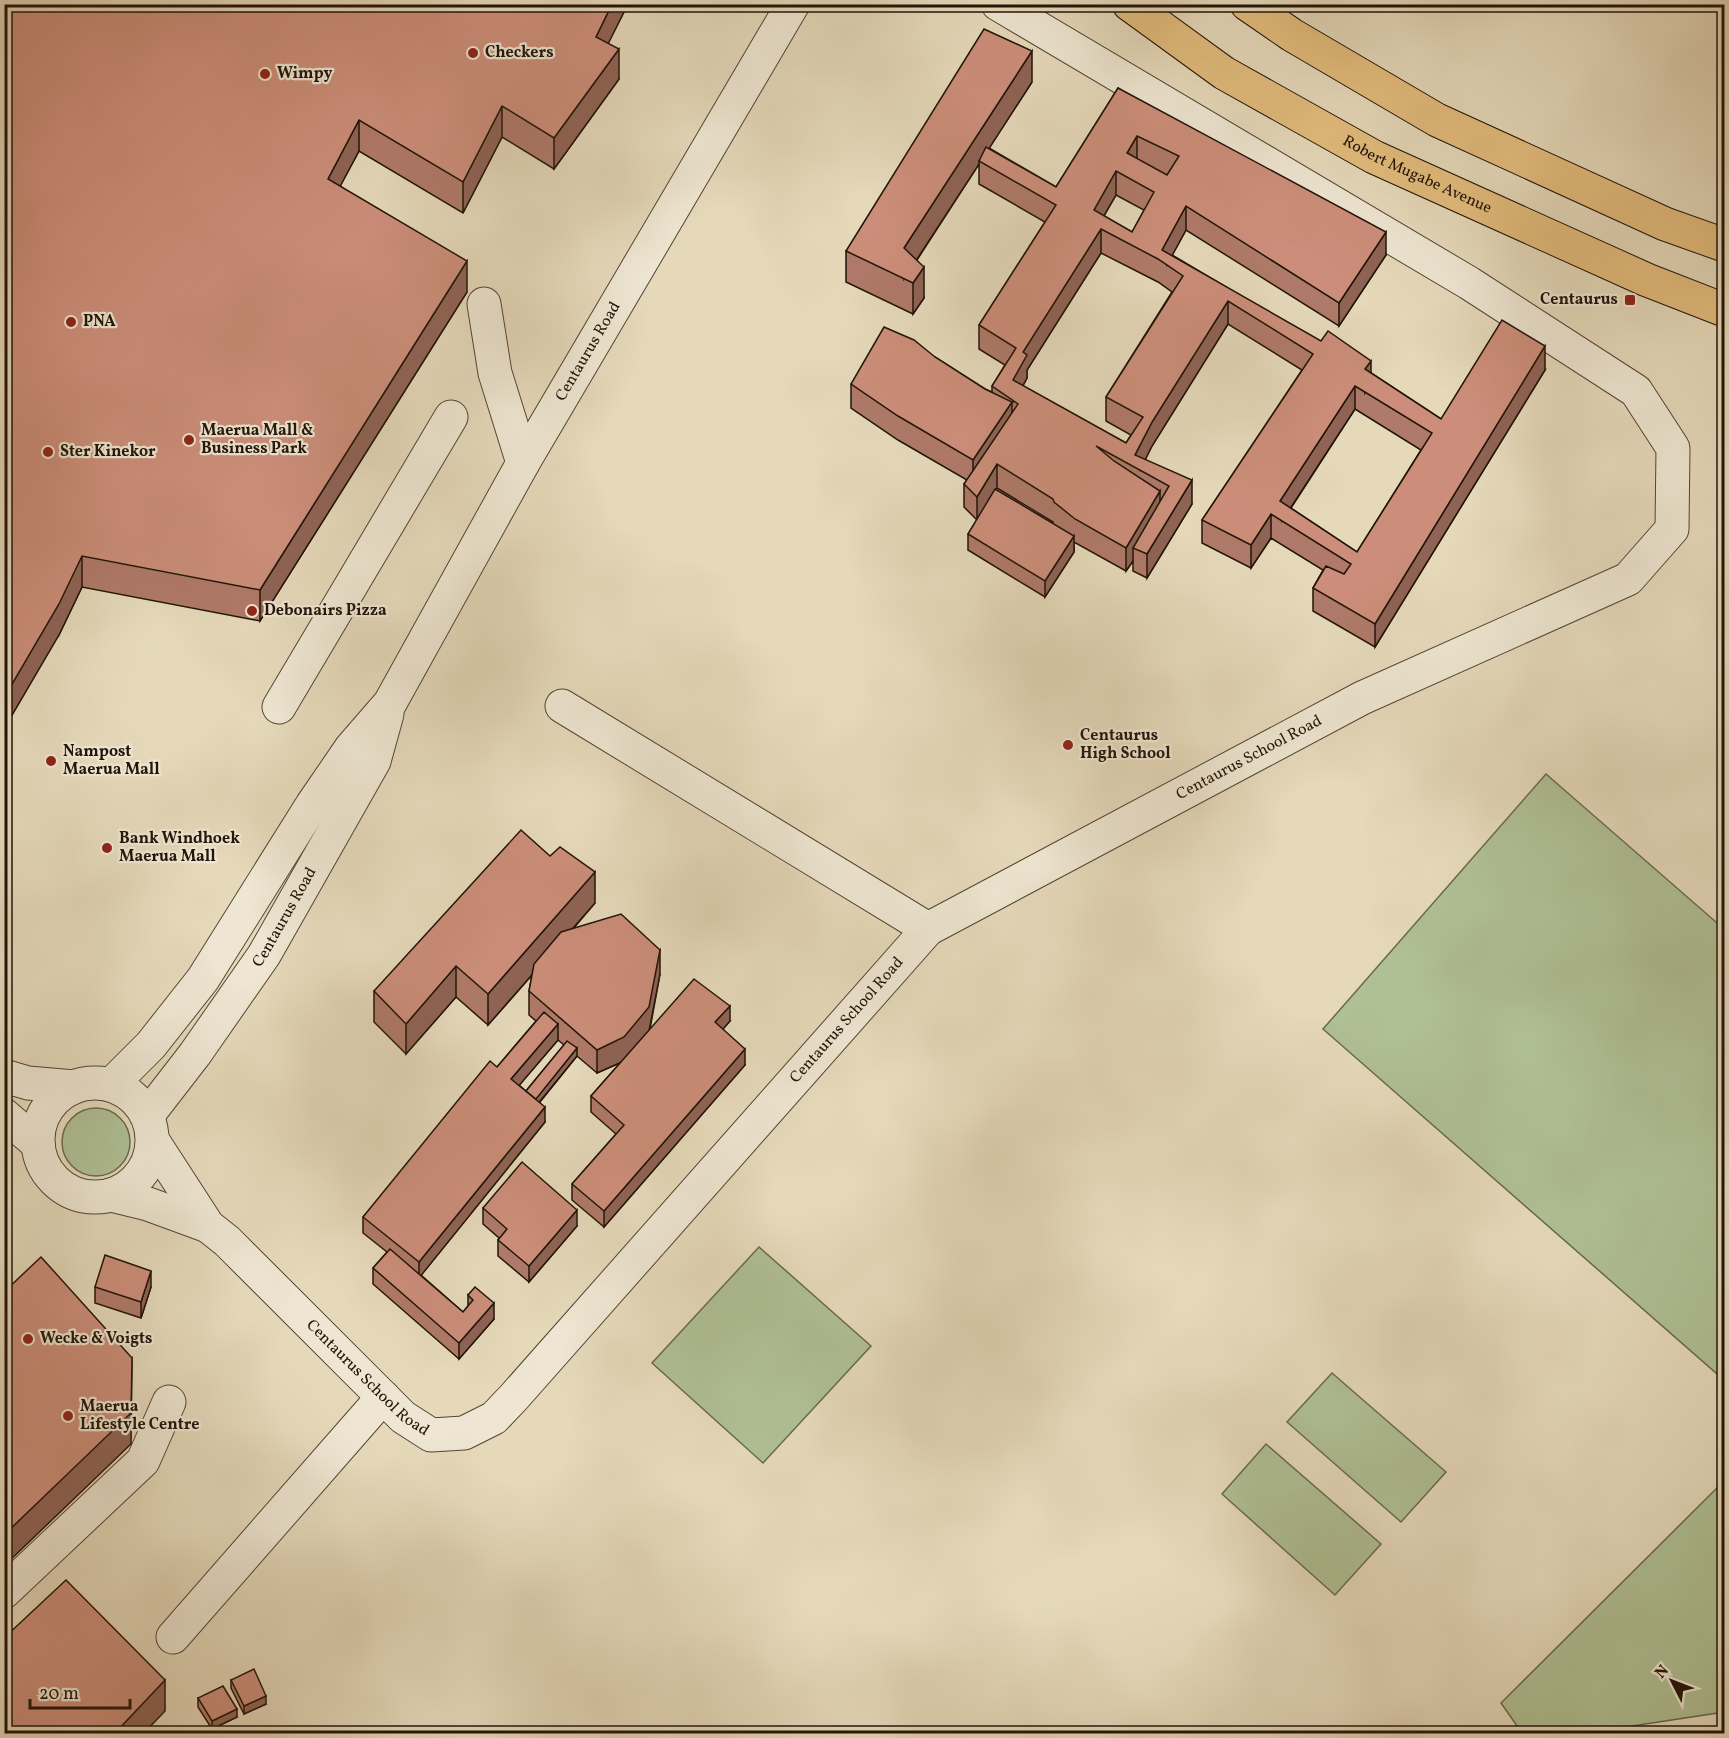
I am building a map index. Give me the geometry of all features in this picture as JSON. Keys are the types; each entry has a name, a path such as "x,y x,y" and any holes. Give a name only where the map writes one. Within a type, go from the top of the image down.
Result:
{"main road":[{"name":"Robert Mugabe Avenue","path":"1129,4 1224,73 1374,157 1647,280 1725,310"},
{"path":"1247,4 1292,35 1437,120 1665,224 1725,245"}],"street":[{"name":"Centaurus Road","path":"111,1085 151,1045 203,979 312,805 351,748 390,703 523,463 793,4"},
{"name":"Centaurus School Road","path":"111,1195 148,1204 208,1226 227,1241 403,1417 431,1435 464,1433 494,1418 928,929 1362,698 1628,579 1672,530 1673,448 1636,391 1469,283 998,4"},
{"path":"484,304 495,373 523,463"},
{"path":"279,707 451,417"},
{"name":"Centaurus Road","path":"111,1195 127,1187 141,1174 149,1158 150,1128 195,1054 264,956 374,761 390,703"},
{"path":"562,706 928,929"},
{"path":"4,1076 28,1083 74,1087 93,1083 111,1085 126,1092 138,1102 150,1128"},
{"path":"74,1087 59,1097 47,1110 40,1126 38,1144 42,1160 52,1178 68,1190 88,1197 111,1195"},
{"path":"4,1115 38,1144"},
{"name":"Centaurus School Road","path":"150,1128 208,1226"},
{"path":"173,1637 382,1397"},
{"path":"4,1592 143,1461 169,1401"}],"green space":[{"path":"1546,774 1724,929 1724,1380 1323,1029"},
{"path":"89,1108 103,1108 115,1113 125,1123 130,1142 125,1161 115,1171 103,1176 89,1176 77,1171 67,1161 62,1149 62,1135 67,1123 77,1113"},
{"path":"759,1247 871,1346 763,1463 652,1363"},
{"path":"1332,1373 1446,1472 1401,1522 1287,1422"},
{"path":"1266,1444 1381,1544 1335,1595 1222,1494"},
{"path":"1724,1481 1724,1712 1586,1733 1522,1733 1501,1703"}],"building":[{"name":"Maerua Mall & Business Park","path":"4,4 612,4 596,37 619,49 554,138 502,106 463,182 359,120 328,179 467,261 260,590 82,556 59,604 4,698"},
{"path":"984,29 1032,51 904,248 924,267 913,283 846,251"},
{"path":"1118,88 1386,232 1339,303 1186,206 1162,250 1321,341 1328,331 1371,361 1365,369 1441,419 1502,320 1545,346 1375,624 1313,588 1326,566 1344,574 1351,564 1271,514 1251,545 1202,520 1313,354 1228,301 1152,422 1135,455 1192,480 1147,554 1133,548 1169,486 1096,446 1114,461 1160,491 1126,548 1075,519 1053,499 997,464 977,497 964,484 1018,404 992,386 1016,348 979,325 1056,205 979,161 986,147 1056,187","holes":["1137,136 1179,156 1167,175 1127,153","1116,171 1154,192 1132,232 1094,210","1101,229 1158,259 1183,276 1106,397 1143,417 1126,443 1013,380 1027,355 1023,352","1355,386 1432,433 1357,552 1280,501"]},
{"path":"884,327 914,340 935,357 985,389 1012,402 973,460 898,416 851,384"},
{"path":"995,489 1074,536 1045,581 968,534"},
{"path":"521,830 550,856 560,847 595,872 488,994 456,966 406,1024 374,991"},
{"path":"621,914 660,950 649,1007 624,1037 597,1050 529,991 534,964 561,932"},
{"path":"694,979 730,1006 715,1022 745,1049 604,1211 572,1184 624,1125 591,1096"},
{"path":"544,1012 558,1024 511,1079 545,1107 419,1262 363,1217 490,1061 497,1067"},
{"path":"567,1041 577,1048 536,1099 526,1091"},
{"path":"522,1162 577,1210 529,1266 498,1240 507,1229 483,1208"},
{"path":"390,1249 463,1312 473,1300 468,1295 475,1287 494,1303 459,1343 373,1268"},
{"path":"105,1255 151,1271 141,1302 95,1287"},
{"name":"Maerua Lifestyle Centre","path":"41,1257 132,1358 131,1413 4,1535 4,1292"},
{"path":"66,1580 165,1680 114,1734 4,1734 4,1638"},
{"path":"254,1669 266,1696 244,1706 231,1680"},
{"path":"223,1686 237,1709 212,1721 198,1698"}],"place":[{"name":"Checkers","path":"473,53"},
{"name":"Wimpy","path":"265,74"},
{"name":"Centaurus","path":"1630,300"},
{"name":"PNA","path":"71,322"},
{"name":"Maerua Mall & Business Park","path":"189,440"},
{"name":"Ster Kinekor","path":"48,452"},
{"name":"Debonairs Pizza","path":"252,611"},
{"name":"Centaurus High School","path":"1068,745"},
{"name":"Nampost Maerua Mall","path":"51,761"},
{"name":"Bank Windhoek Maerua Mall","path":"107,848"},
{"name":"Wecke & Voigts","path":"28,1339"},
{"name":"Maerua Lifestyle Centre","path":"68,1416"}]}
